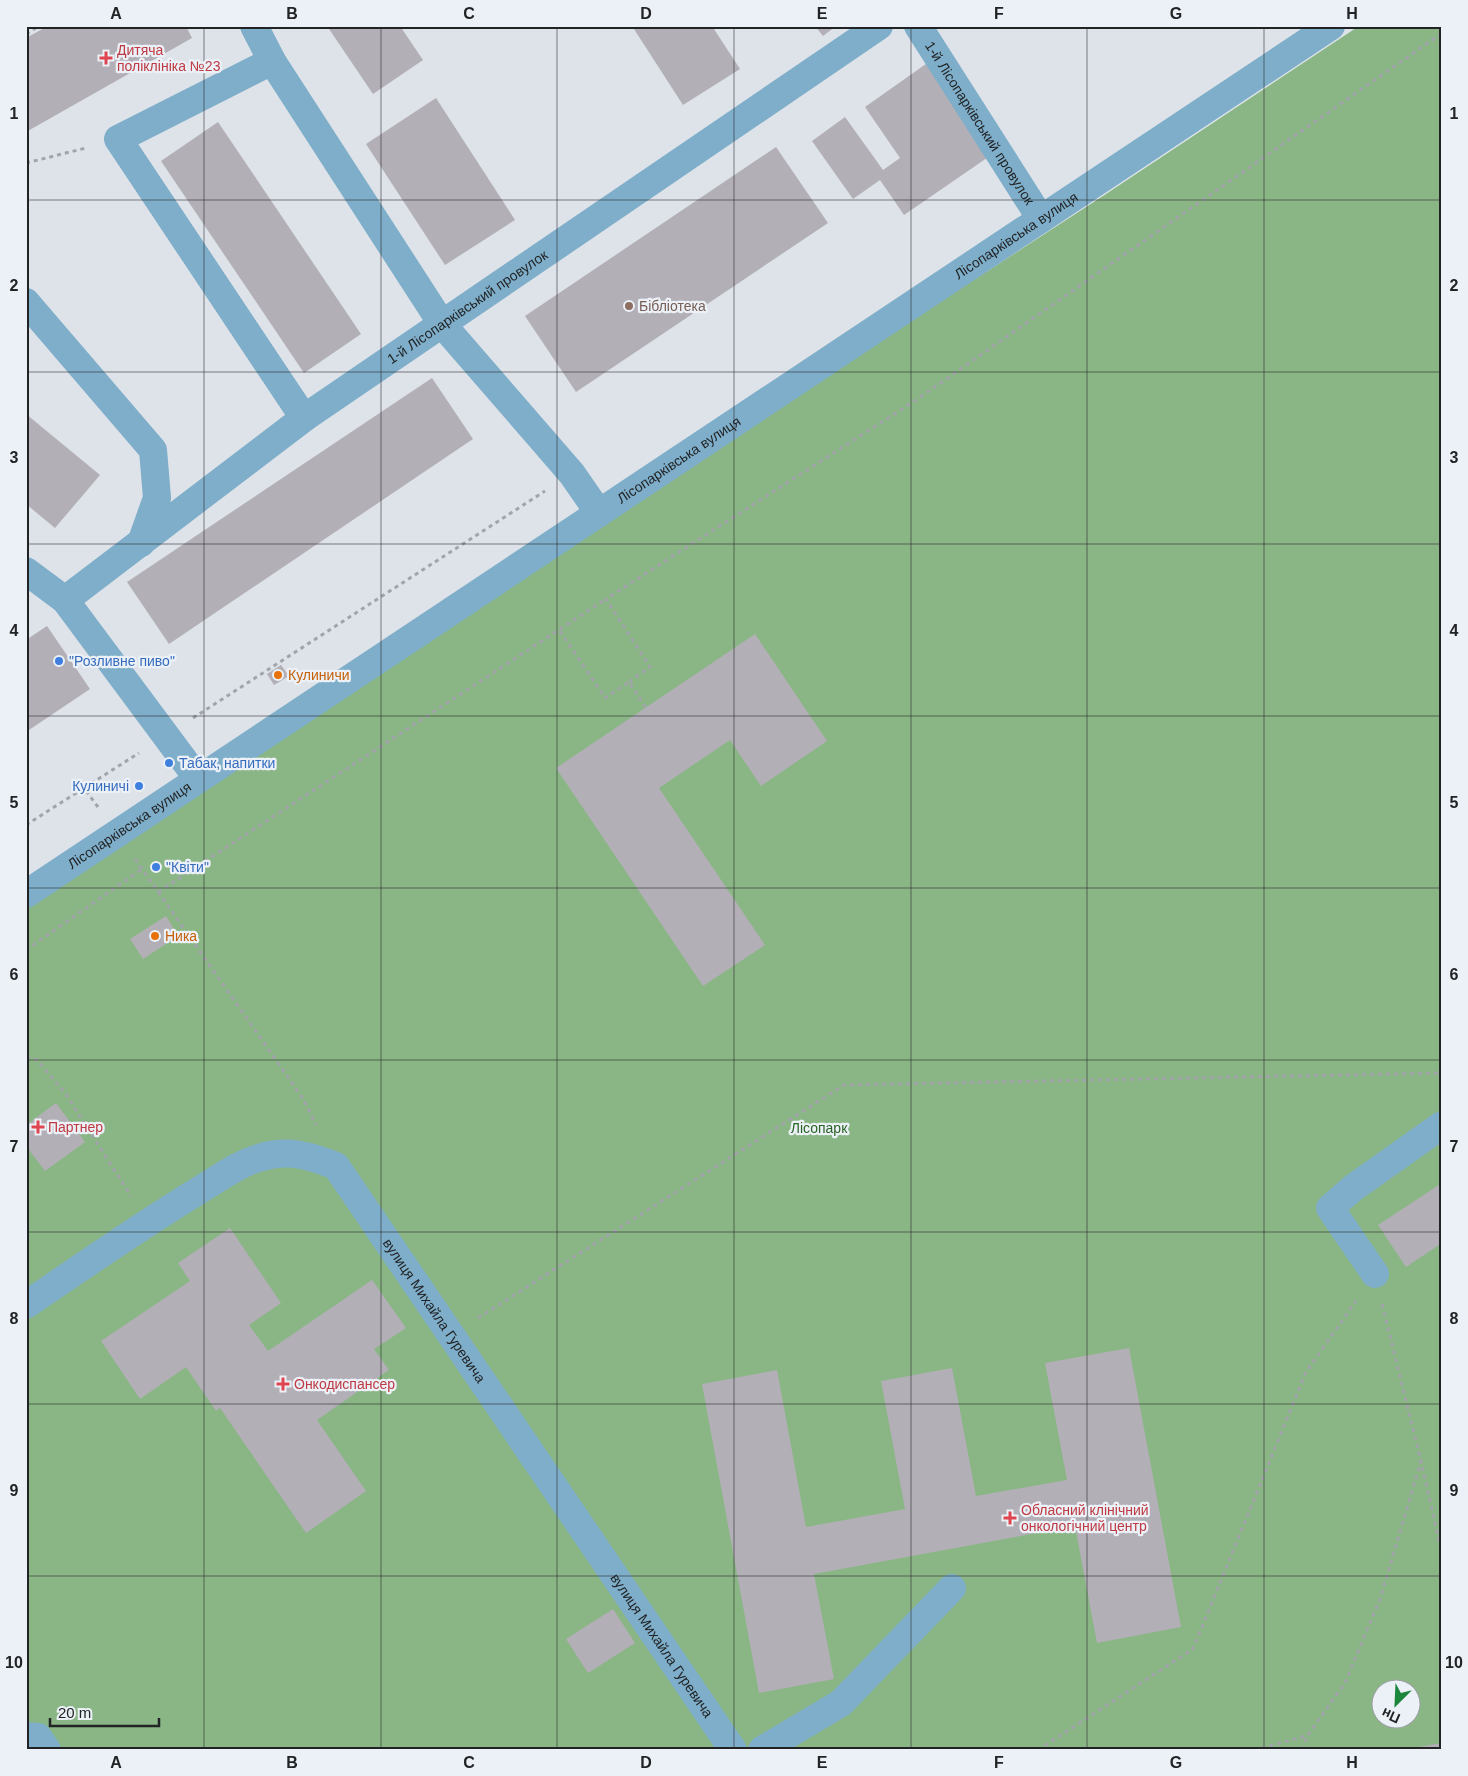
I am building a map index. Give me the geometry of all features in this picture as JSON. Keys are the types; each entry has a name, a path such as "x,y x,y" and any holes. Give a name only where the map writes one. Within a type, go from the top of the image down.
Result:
{"street":[{"path":"254,26 272,61 442,324 572,474 599,512"},
{"name":"1-й Лісопарківський провулок","path":"65,600 304,418 879,26"},
{"name":"1-й Лісопарківський провулок","path":"918,26 1041,219"},
{"name":"Лісопарківська вулиця","path":"26,894 1331,26"},
{"path":"272,61 118,139 304,418"},
{"path":"26,302 152,450 156,498 141,543"},
{"path":"26,571 65,600 198,779"},
{"path":"1375,1274 1330,1208 1353,1188 1442,1125"},
{"path":"26,1306 147,1222 238,1168 261,1157 286,1153 312,1156 336,1166"},
{"name":"вулиця Михайла Гуревича","path":"336,1166 733,1750"},
{"path":"762,1750 841,1704 952,1588"}],"path":[{"path":"26,34 39,26"},
{"path":"158,892 560,631 606,599 916,400 1442,33"},
{"path":"26,163 118,139"},
{"path":"26,826 572,474"},
{"path":"560,631 605,698 629,682 650,667 606,599"},
{"path":"629,682 646,708"},
{"path":"84,788 304,1100 336,1166"},
{"path":"26,950 142,869"},
{"path":"26,1057 37,1060 65,1093 147,1222"},
{"path":"451,1335 844,1085 1442,1073"},
{"path":"1375,1274 1442,1554"},
{"path":"1038,1750 1193,1649 1306,1372 1375,1274"},
{"path":"1303,1750 1307,1736 1345,1683 1380,1599 1421,1460"},
{"path":"1254,1750 1307,1736"}],"green space":[{"name":"Лісопарк","path":"1359,26 1442,26 1442,1750 26,1750 26,908"}],"building":[{"path":"48,26 186,26 192,38 26,132 26,38"},
{"path":"327,26 400,26 423,60 373,94"},
{"path":"632,26 712,26 740,69 683,105"},
{"path":"815,26 836,26 823,36"},
{"path":"933,59 997,151 904,215 880,180 853,199 812,141 845,117 883,170 900,158 865,107"},
{"path":"436,98 515,220 445,265 366,144"},
{"path":"218,122 361,334 304,373 161,161"},
{"path":"776,147 828,223 576,392 525,316"},
{"path":"432,378 473,439 169,644 127,582"},
{"path":"26,414 100,475 55,528 26,504"},
{"path":"47,626 90,689 26,732 26,640"},
{"path":"755,634 827,741 761,786 730,740 659,788 765,945 703,986 556,768"},
{"name":"Кулиничи","path":"281,665 289,676 274,685 267,674"},
{"path":"166,916 178,936 143,959 130,939"},
{"path":"56,1103 85,1142 45,1171 26,1146 26,1125"},
{"path":"1442,1183 1442,1243 1406,1267 1378,1225"},
{"name":"Онкодиспансер","path":"230,1228 281,1303 249,1325 268,1351 372,1280 406,1328 374,1349 389,1370 317,1420 366,1491 306,1533 220,1408 216,1411 186,1367 140,1399 101,1341 190,1281 178,1263"},
{"name":"Обласний клінічний онкологічний центр","path":"1129,1348 1181,1627 1097,1643 1075,1526 814,1574 834,1679 759,1693 702,1384 777,1370 806,1527 905,1509 881,1381 952,1368 976,1496 1067,1480 1045,1363"},
{"path":"613,1609 635,1643 588,1673 566,1639"},
{"path":"1442,1743 1442,1750 1407,1750 1407,1749"}],"place":[{"name":"Дитяча поліклініка №23","path":"106,58"},
{"name":"Бібліотека","path":"629,306"},
{"name":"\"Розливне пиво\"","path":"59,661"},
{"name":"Кулиничи","path":"278,675"},
{"name":"Табак, напитки","path":"169,763"},
{"name":"Кулиничі","path":"139,786"},
{"name":"\"Квіти\"","path":"156,867"},
{"name":"Ника","path":"155,936"},
{"name":"Партнер","path":"38,1127"},
{"name":"Онкодиспансер","path":"283,1384"},
{"name":"Обласний клінічний онкологічний центр","path":"1010,1518"}]}
